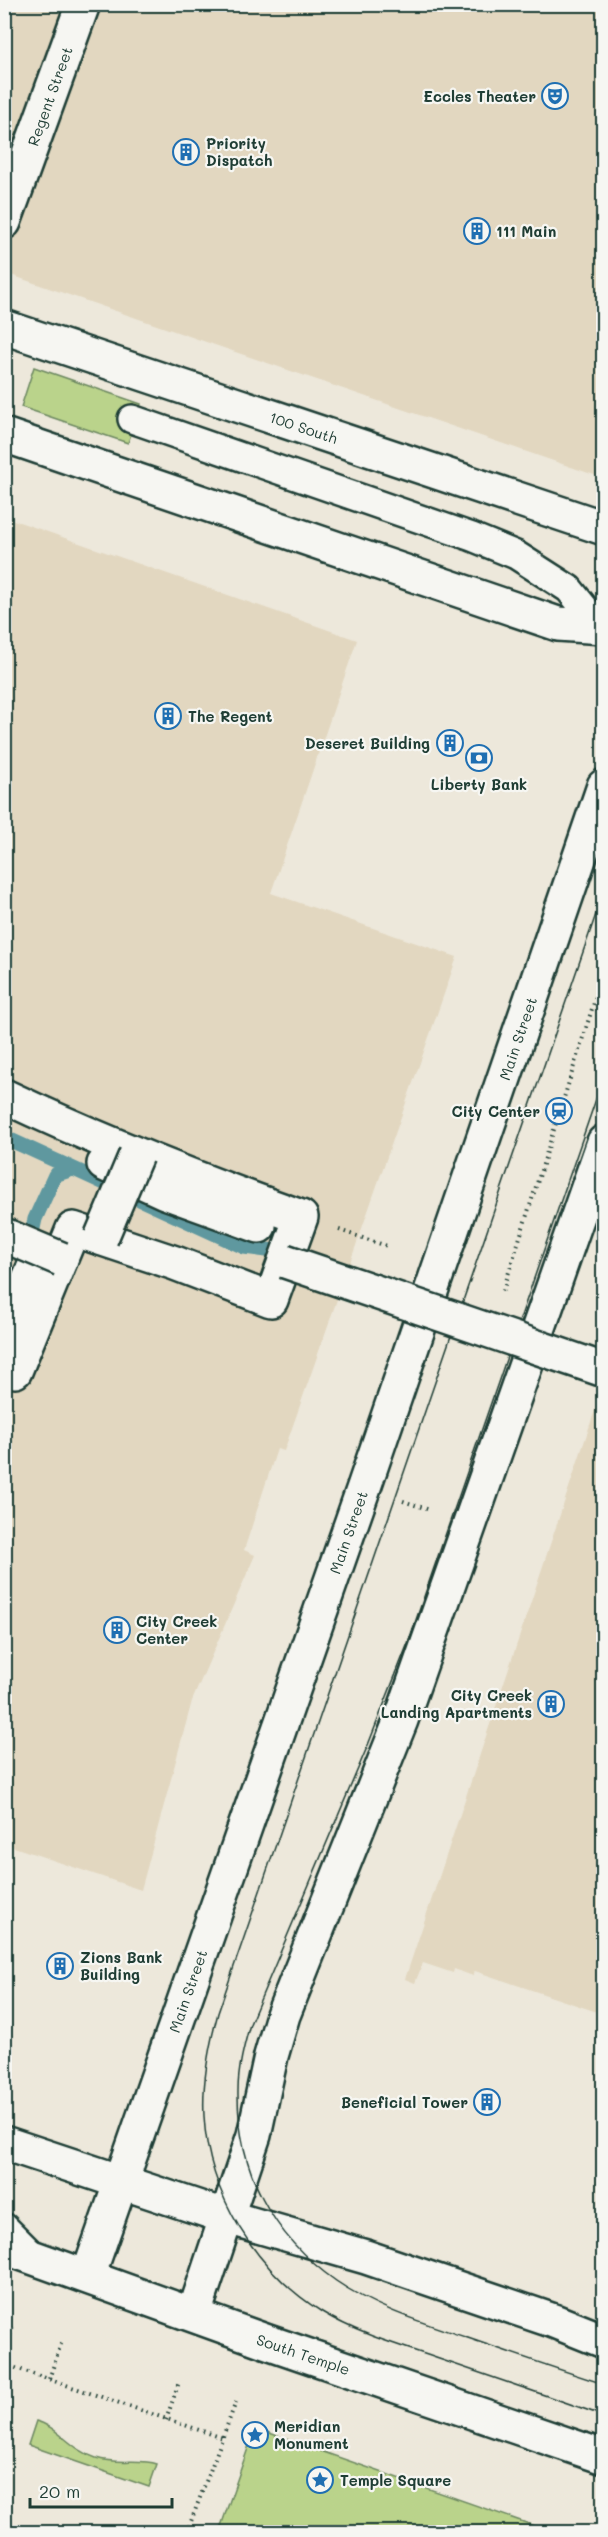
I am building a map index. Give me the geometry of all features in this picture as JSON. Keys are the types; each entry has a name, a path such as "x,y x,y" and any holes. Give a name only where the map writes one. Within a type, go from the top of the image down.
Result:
{"street":[{"name":"Regent Street","path":"4,222 84,4"},
{"name":"100 South","path":"4,327 603,528"},
{"path":"4,435 558,624 601,626"},
{"name":"Main Street","path":"88,2276 367,1477 603,786"},
{"path":"4,1096 66,1126 136,1155 290,1249"},
{"path":"4,1117 290,1249 603,1370"},
{"path":"194,2314 254,2135 271,2055 283,2015 401,1720 603,1142"},
{"path":"101,1238 136,1155"},
{"path":"4,1333 61,1210 148,1234 290,1249"},
{"path":"4,1366 15,1371 73,1230 175,1263 271,1300 290,1249"},
{"path":"4,1234 61,1259"},
{"path":"4,2143 227,2217 366,2257 554,2321 603,2341"},
{"name":"South Temple","path":"4,2247 265,2341 603,2457"}],"lane":[{"path":"132,419 472,537 516,555 569,589 601,626"},
{"path":"4,2227 35,2258"}],"path":[{"path":"500,1303 603,971"},
{"path":"290,1249 387,1246"},
{"path":"402,1500 439,1513"},
{"path":"432,1511 436,1500"},
{"path":"4,2352 14,2324"},
{"path":"49,2379 62,2341"},
{"path":"4,2364 223,2438"},
{"path":"166,2420 179,2382"},
{"path":"187,2532 236,2402"}],"shaded area":[{"path":"5,5 603,5 603,478 5,273"},
{"path":"5,517 357,640 271,893 457,957 284,1451 277,1449 244,1550 255,1555 192,1701 141,1890 5,1844"},
{"name":"City Creek Landing Apartments","path":"603,1386 603,2014 475,1971 473,1976 454,1969 453,1973 423,1963 415,1983 405,1979"}],"green space":[{"path":"34,367 141,404 128,443 21,407"},
{"path":"36,2421 51,2428 79,2450 96,2458 157,2464 149,2487 28,2445"},
{"name":"Temple Square","path":"255,2428 552,2532 219,2532"}],"waterway":[{"path":"4,1137 244,1247 289,1253"},
{"path":"29,1247 35,1219 55,1175 73,1169"}],"tram line":[{"path":"604,891 218,2013 204,2090 204,2116 208,2145 215,2174 226,2201 240,2228 257,2253 298,2295 322,2312 363,2332 604,2416"},
{"path":"604,1076 408,1643 368,1745 250,2024 238,2082 239,2120 252,2174 277,2222 313,2263 351,2291 399,2314 604,2384"}],"place":[{"name":"Eccles Theater","path":"555,96"},
{"name":"Priority Dispatch","path":"186,152"},
{"name":"111 Main","path":"477,231"},
{"name":"The Regent","path":"168,716"},
{"name":"Deseret Building","path":"450,743"},
{"name":"Liberty Bank","path":"479,758"},
{"name":"City Center","path":"559,1111"},
{"name":"City Creek Center","path":"117,1630"},
{"name":"City Creek Landing Apartments","path":"551,1704"},
{"name":"Zions Bank Building","path":"60,1966"},
{"name":"Beneficial Tower","path":"487,2102"},
{"name":"Meridian Monument","path":"255,2435"},
{"name":"Temple Square","path":"320,2480"}]}
